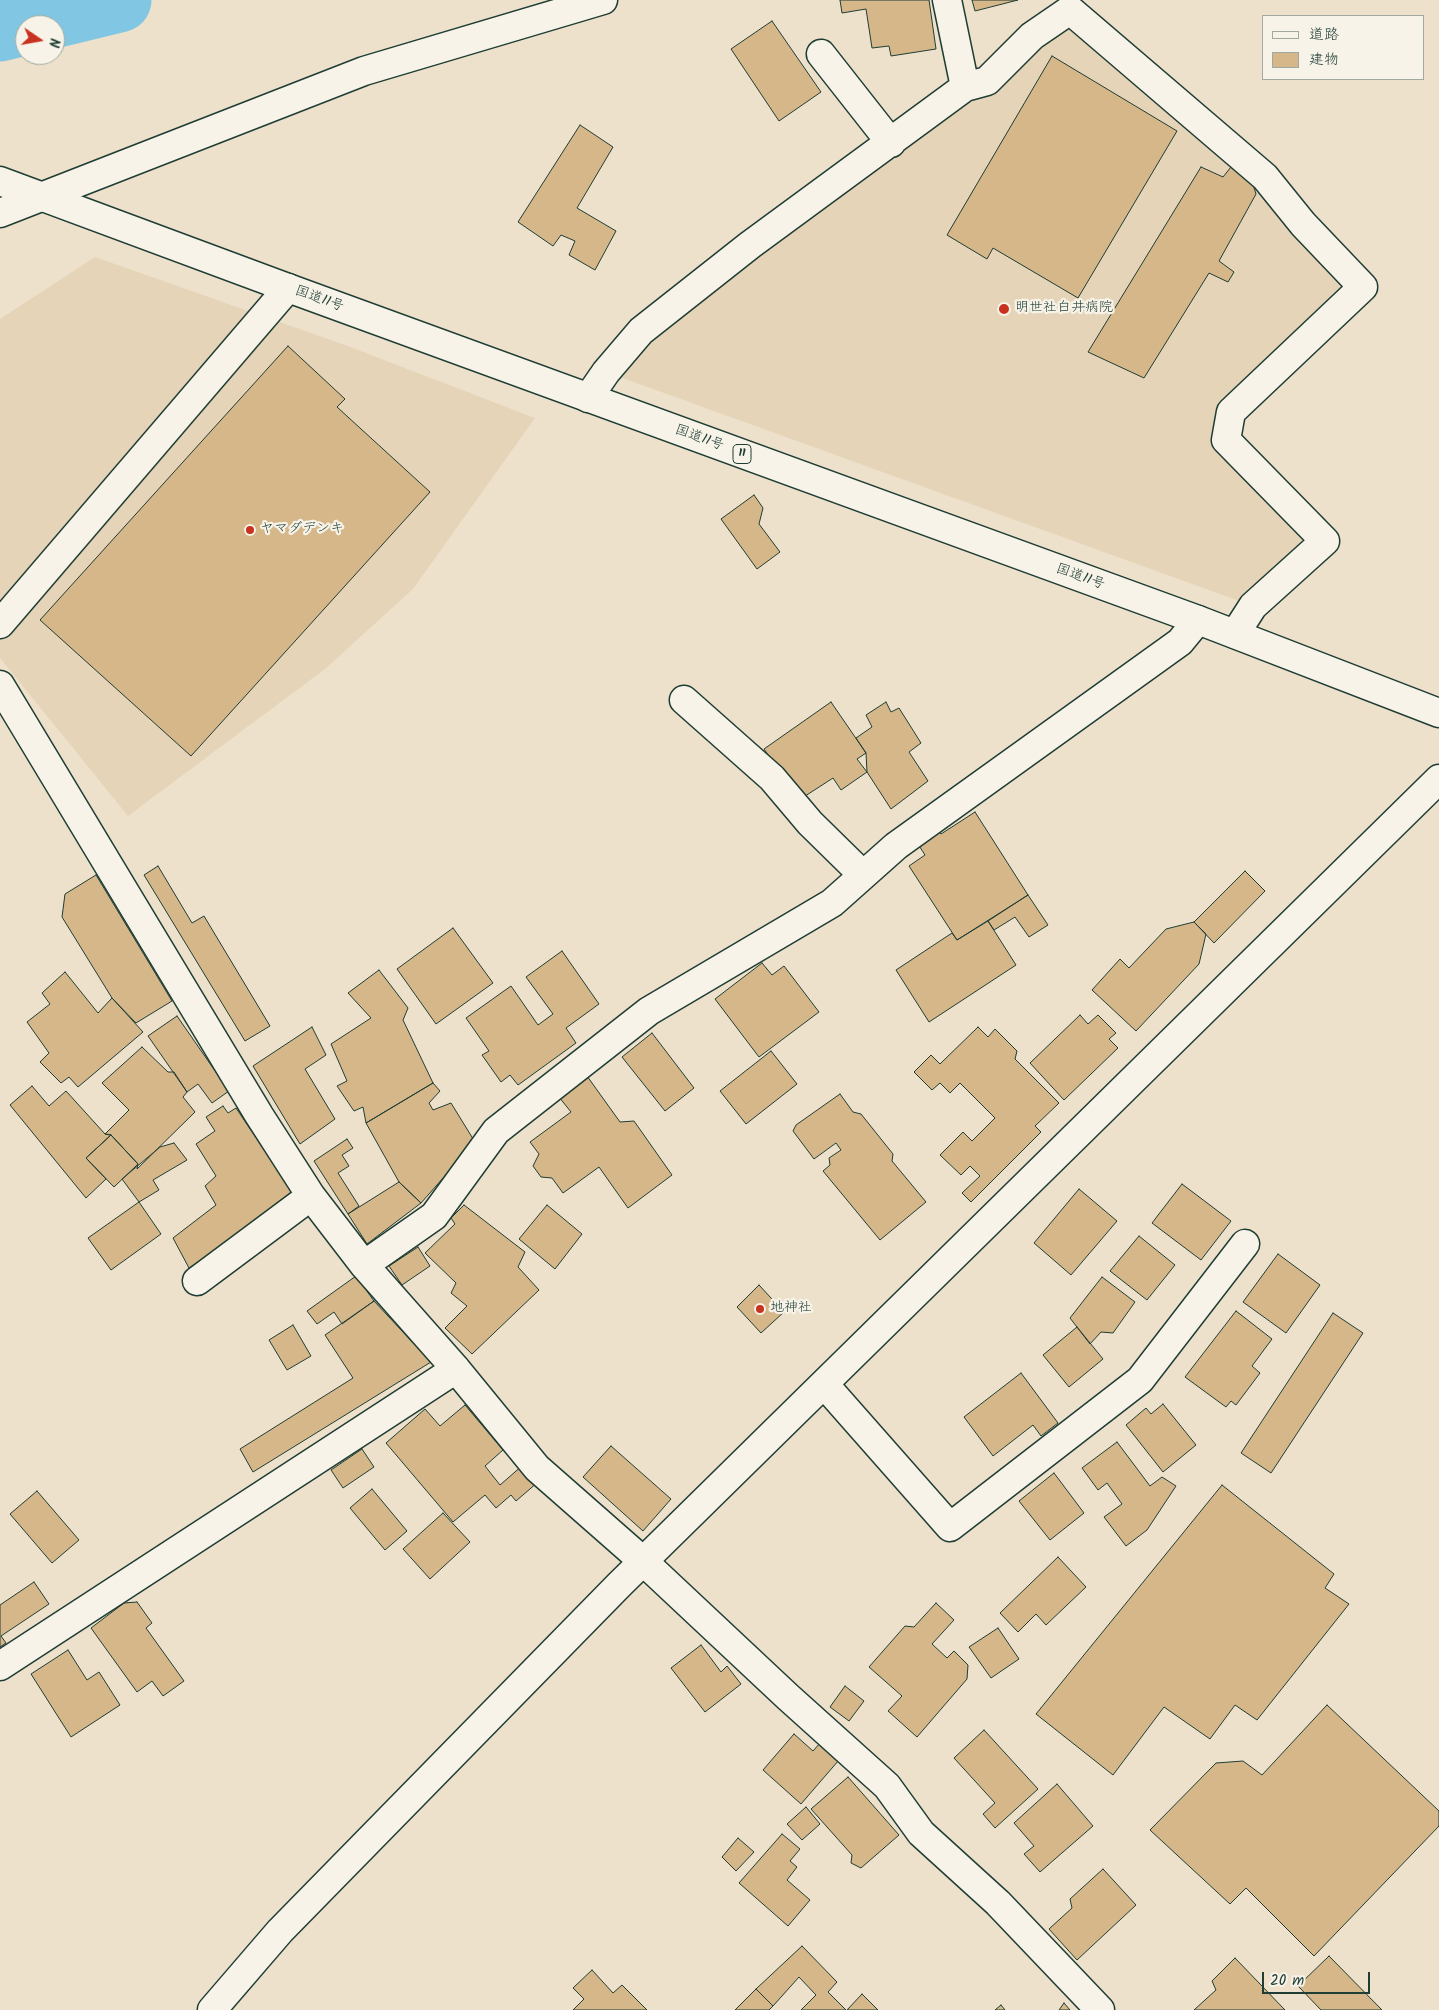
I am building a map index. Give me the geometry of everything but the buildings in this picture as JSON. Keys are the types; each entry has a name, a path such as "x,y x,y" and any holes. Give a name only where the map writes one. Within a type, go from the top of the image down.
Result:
{"main road":[{"path":"0,213 364,71 603,0"},
{"path":"947,0 965,87"},
{"path":"588,398 606,372 641,331 750,246 965,87 987,81 1032,36 1070,10 1265,177 1303,224 1363,288 1231,412 1226,440 1325,541 1253,606 1235,634"},
{"path":"821,54 891,143"},
{"name":"11","path":"0,181 44,197"},
{"name":"国道11号","path":"44,197 1198,620 1439,713"},
{"path":"0,624 288,288"},
{"path":"364,1265 434,1216 496,1131 649,1011 832,903 896,846 1180,642 1198,620"},
{"path":"0,684 310,1196 364,1265 456,1369 537,1468 644,1562 788,1697 887,1786 921,1833 998,1903 1100,2010"},
{"path":"684,700 772,778 810,823 863,875"},
{"path":"212,2010 280,1931 612,1592 1439,779"},
{"path":"197,1281 310,1196"},
{"path":"824,1384 950,1527 1140,1380 1245,1244"},
{"path":"0,1666 456,1369"}],"shaded area":[{"name":"明世社白井病院","path":"1070,10 1363,287 1231,412 1227,440 1325,541 1253,606 606,372"},
{"path":"95,257 345,345 535,418 413,589 325,669 128,816 0,658 0,319"}],"waterway":[{"path":"0,29 119,0"}],"place":[{"name":"明世社白井病院","path":"1004,309"},
{"name":"ヤマダデンキ","path":"250,530"},
{"name":"地神社","path":"760,1309"}]}
